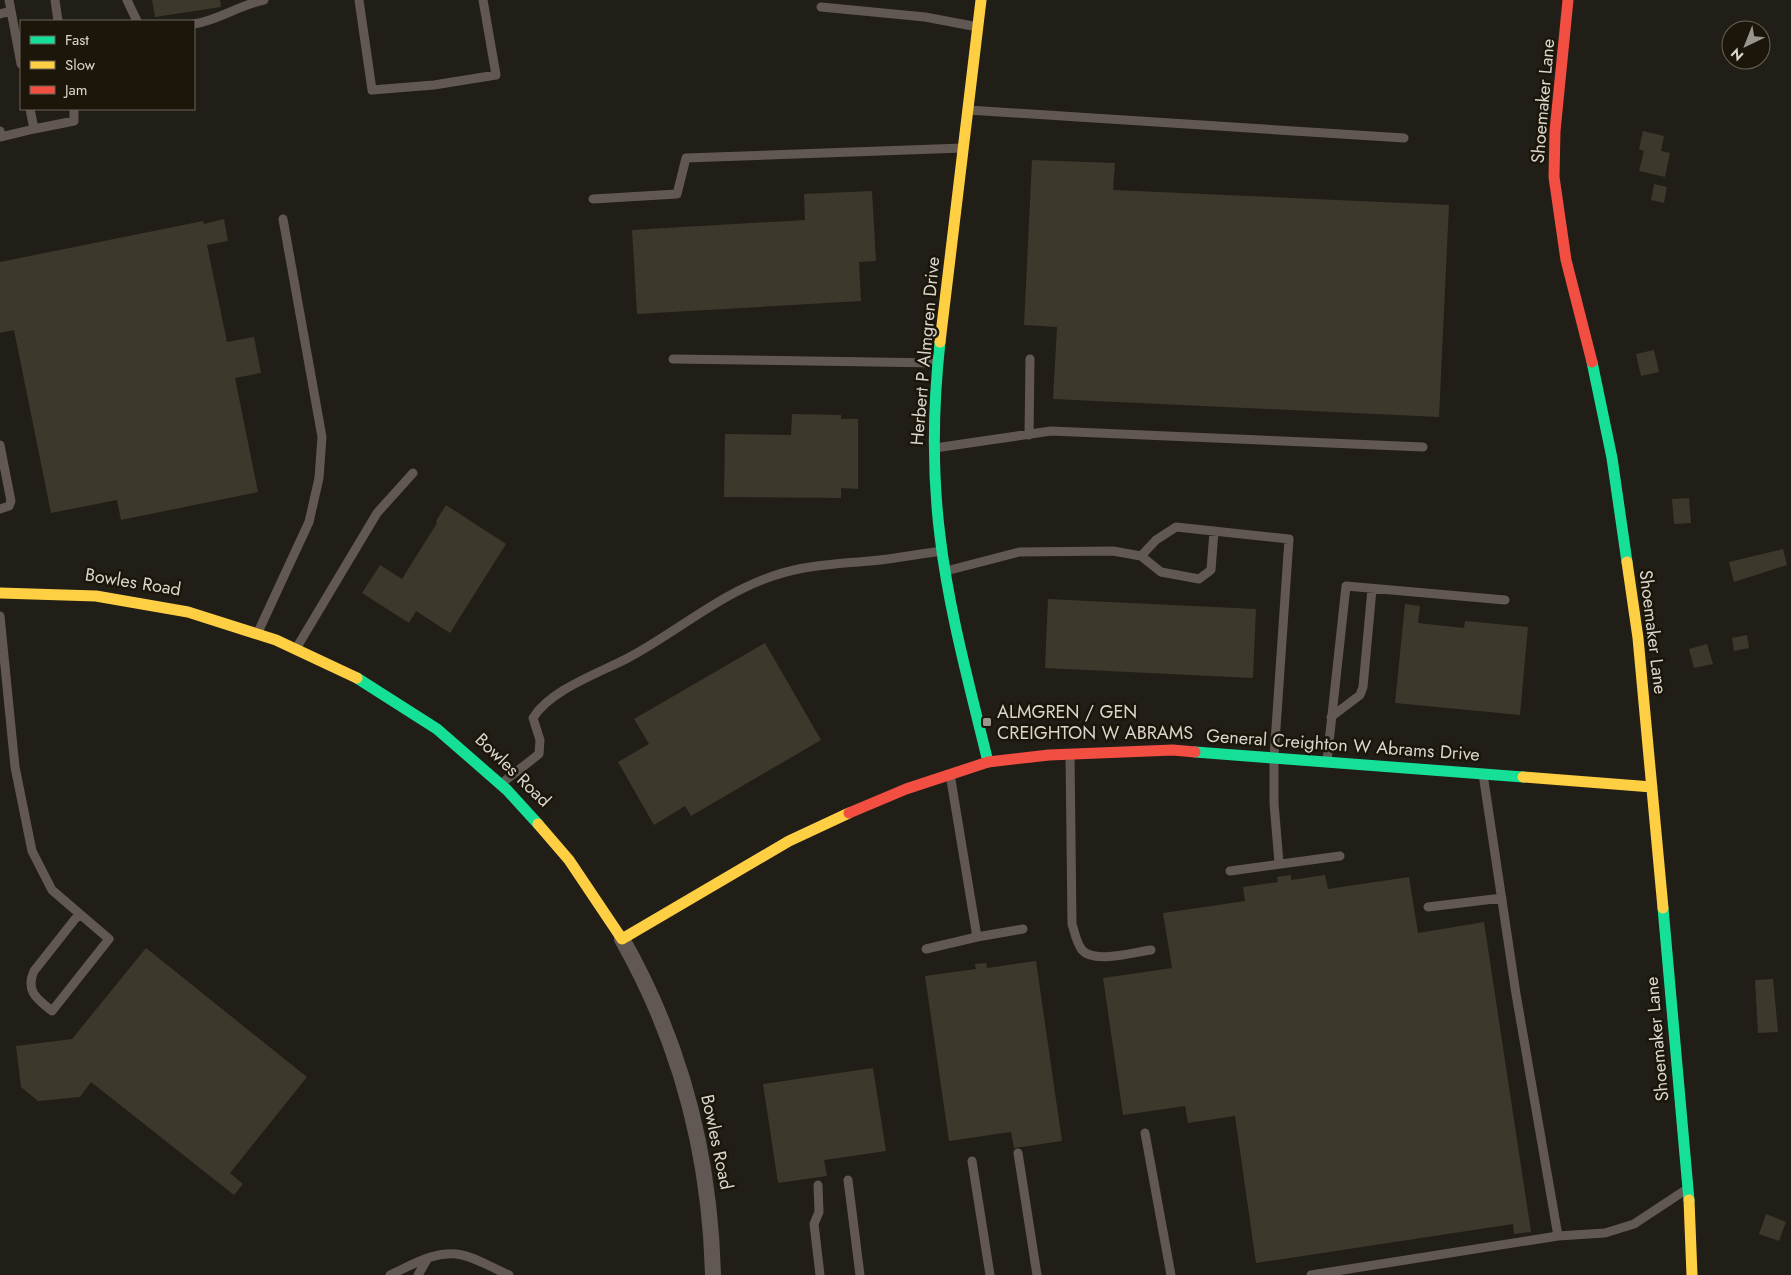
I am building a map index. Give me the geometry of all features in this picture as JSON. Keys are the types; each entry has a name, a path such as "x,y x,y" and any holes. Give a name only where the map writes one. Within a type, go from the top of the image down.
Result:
{"street":[{"name":"Herbert P Almgren Drive","path":"980,0 938,363 934,448 936,498 942,551 952,609 988,762"},
{"name":"Shoemaker Lane","path":"1568,0 1555,131 1554,177 1566,260 1587,340 1612,458 1638,638 1688,1188 1692,1275"},
{"name":"Bowles Road","path":"0,593 81,593 210,617 258,632 351,673 405,705 462,748 502,783 550,834 573,863 622,939 669,1037 694,1119 710,1208 714,1275"},
{"name":"General Creighton W Abrams Drive","path":"622,939 813,829 891,795 988,762 1070,753 1173,750 1652,786"}],"lane":[{"path":"9,0 20,59"},
{"path":"55,0 58,20"},
{"path":"127,0 137,20"},
{"path":"195,24 212,21 248,3 264,0"},
{"path":"359,0 372,90 434,85 496,75 483,0"},
{"path":"821,7 925,17 978,27"},
{"path":"0,14 11,11"},
{"path":"30,110 34,129"},
{"path":"0,131 1,137 74,121 74,110"},
{"path":"968,110 1404,138"},
{"path":"593,198 677,194 686,158 963,148"},
{"path":"258,632 309,522 320,478 322,437 283,219"},
{"path":"673,359 938,363"},
{"path":"1029,435 1030,359"},
{"path":"934,448 1051,431 1423,447"},
{"path":"0,445 11,502 9,506 0,509"},
{"path":"297,648 377,513 412,473"},
{"path":"1141,556 1156,540 1176,527 1289,539 1274,757 1274,802 1279,863"},
{"path":"946,571 1019,552 1113,551 1141,556 1161,572 1199,579 1211,570 1214,531"},
{"path":"502,783 540,754 540,740 533,718 538,709 553,696 635,655 734,592 773,576 820,564 870,561 942,551"},
{"path":"1326,762 1346,586 1504,600"},
{"path":"1331,717 1360,695 1364,687 1372,589"},
{"path":"0,616 15,767 32,851 52,890 109,939 52,1011 35,997 30,986 31,978 34,971 79,914"},
{"path":"1070,753 1072,924 1077,942 1084,952 1096,958 1151,950"},
{"path":"950,774 977,937"},
{"path":"1483,774 1516,994 1558,1236"},
{"path":"1230,871 1340,856"},
{"path":"1428,907 1502,898"},
{"path":"926,949 1023,929"},
{"path":"1145,1133 1172,1275"},
{"path":"1018,1153 1037,1275"},
{"path":"972,1161 990,1275"},
{"path":"848,1180 860,1275"},
{"path":"818,1185 819,1212 814,1224 820,1275"},
{"path":"1311,1275 1558,1236 1605,1233 1634,1224 1688,1188"},
{"path":"390,1275 428,1258 444,1254 462,1255 509,1275"},
{"path":"418,1275 428,1258"}],"building":[{"path":"152,0 220,0 221,7 155,17"},
{"path":"1643,131 1664,136 1661,151 1670,153 1665,177 1639,171 1644,151 1639,149"},
{"path":"1032,160 1115,163 1113,190 1449,205 1439,417 1053,399 1057,327 1024,325"},
{"path":"1654,184 1667,187 1664,203 1651,200"},
{"path":"872,191 876,261 859,262 861,301 637,314 632,230 805,220 804,194"},
{"path":"224,219 228,241 207,245 227,342 254,337 261,373 235,378 258,492 121,520 117,500 51,513 14,330 0,333 0,262 203,221 204,224"},
{"path":"1654,350 1659,372 1641,376 1636,354"},
{"path":"792,414 841,415 841,419 858,419 858,489 841,488 841,498 724,497 725,434 791,435"},
{"path":"1689,498 1691,523 1674,524 1672,499"},
{"path":"446,505 506,544 450,633 416,611 409,623 362,593 380,565 402,579"},
{"path":"1783,549 1787,565 1734,582 1729,562"},
{"path":"1048,599 1256,609 1253,678 1045,668"},
{"path":"1405,604 1420,606 1418,623 1464,628 1465,621 1528,627 1520,715 1395,703"},
{"path":"1747,635 1749,648 1734,651 1732,638"},
{"path":"765,643 821,740 691,816 685,806 654,825 618,762 649,744 634,719"},
{"path":"1707,644 1713,664 1694,668 1689,649"},
{"path":"1291,875 1291,880 1325,875 1328,889 1409,877 1418,933 1484,922 1531,1232 1514,1234 1513,1224 1256,1263 1235,1116 1188,1123 1185,1106 1123,1115 1103,978 1172,968 1163,913 1245,901 1243,887 1278,882 1277,877"},
{"path":"146,948 307,1077 230,1173 243,1184 234,1195 91,1082 80,1097 38,1101 21,1087 16,1046 72,1039"},
{"path":"1036,961 1062,1141 1014,1148 1011,1132 949,1141 925,976 976,969 975,964 986,963 987,968"},
{"path":"1773,979 1778,1032 1758,1033 1755,980"},
{"path":"873,1068 886,1151 824,1160 827,1176 778,1183 763,1084"},
{"path":"1766,1214 1786,1222 1779,1241 1759,1234"}],"traffic: fast":[{"path":"940,342 934,439 937,512 954,621 988,762"},
{"path":"1592,362 1612,458 1627,562"},
{"path":"357,678 437,729 507,790 538,824"},
{"path":"1195,752 1523,777"},
{"path":"1663,908 1689,1200"}],"traffic: slow":[{"path":"940,342 981,0"},
{"path":"1627,562 1638,638 1663,908"},
{"path":"0,593 96,596 188,612 276,640 357,678"},
{"path":"1523,777 1652,787"},
{"path":"538,824 569,860 622,939 789,841 849,813"},
{"path":"1689,1200 1692,1275"}],"traffic: jam":[{"path":"1568,0 1555,131 1554,177 1566,260 1592,362"},
{"path":"849,813 906,789 988,762 1049,755 1173,750 1195,752"}],"place":[{"name":"ALMGREN / GEN CREIGHTON W ABRAMS","path":"987,722"}]}
